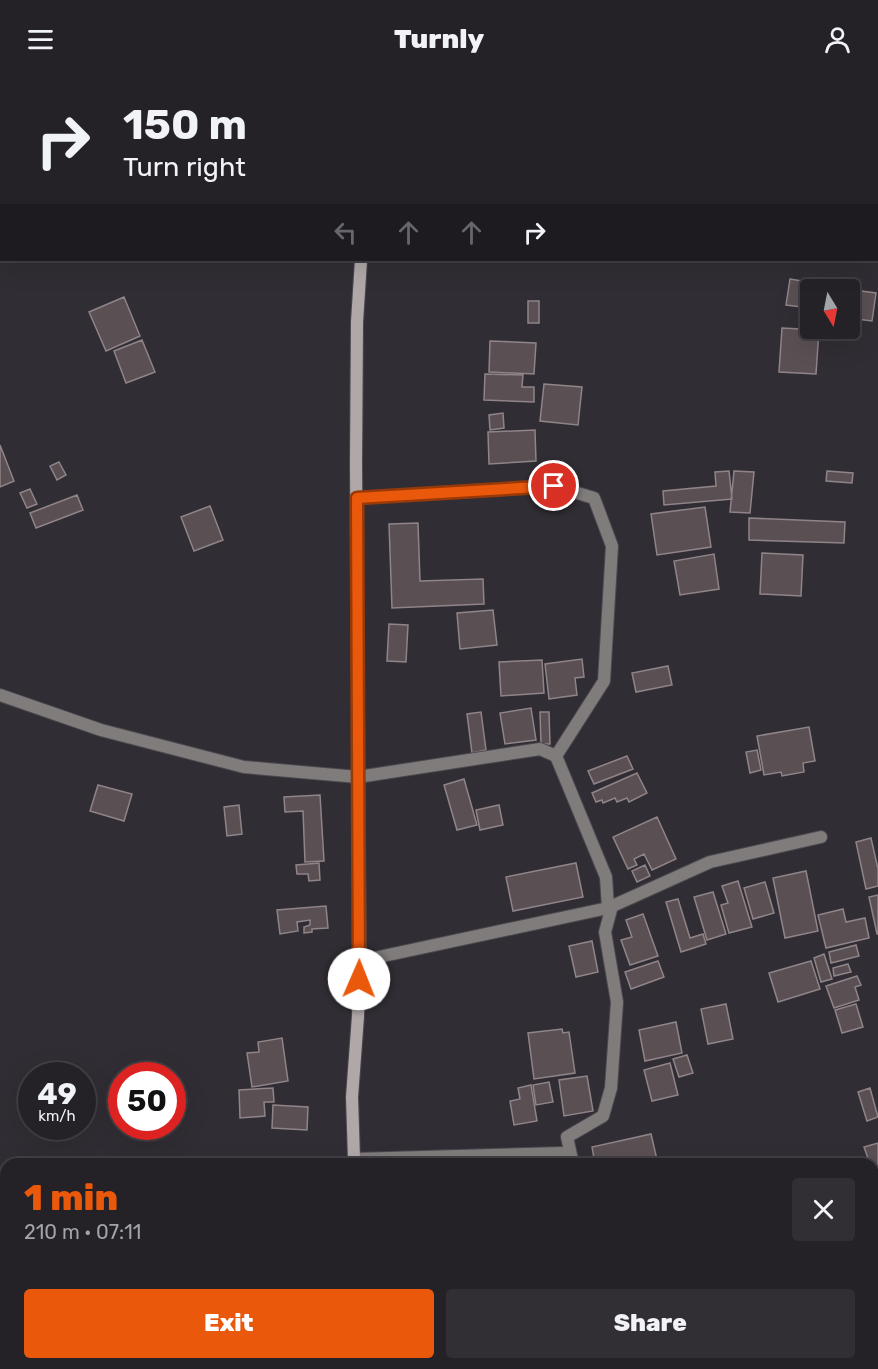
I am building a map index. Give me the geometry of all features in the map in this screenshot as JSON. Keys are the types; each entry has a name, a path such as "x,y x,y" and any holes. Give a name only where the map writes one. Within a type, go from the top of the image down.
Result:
{"main road":[{"path":"354,1158 352,1097 360,961 357,322 361,261"}],"street":[{"path":"357,498 554,486 594,498 612,546 604,681 556,756"},
{"path":"0,695 101,730 244,767 358,777 540,749 556,756 606,878 610,907 604,932 617,1002 611,1088 603,1116 567,1137 572,1158"},
{"path":"360,961 610,907 710,862 821,837"},
{"path":"446,1158 562,1153 569,1158"}],"building":[{"path":"790,279 800,281 800,307 786,305"},
{"path":"860,291 876,293 872,321 860,319"},
{"path":"124,297 140,336 106,351 89,312"},
{"path":"528,301 539,301 539,323 528,323"},
{"path":"782,328 800,329 800,339 818,339 816,374 779,372"},
{"path":"142,340 155,372 126,383 114,351"},
{"path":"490,341 536,343 534,374 489,372"},
{"path":"485,374 523,375 522,387 534,387 534,402 484,400"},
{"path":"544,384 582,387 578,425 540,421"},
{"path":"503,413 504,428 490,430 489,415"},
{"path":"535,430 536,461 489,464 488,432"},
{"path":"0,445 14,481 0,487"},
{"path":"59,462 66,475 57,480 50,466"},
{"path":"729,471 732,499 664,505 663,491 716,486 715,472"},
{"path":"734,471 754,472 750,513 730,512"},
{"path":"827,471 853,473 852,483 826,481"},
{"path":"30,489 37,504 27,508 20,493"},
{"path":"77,495 83,510 36,528 30,513"},
{"path":"210,506 223,540 194,551 181,517"},
{"path":"705,507 711,547 657,555 651,514"},
{"path":"749,518 845,522 844,543 749,540"},
{"path":"418,523 420,581 483,579 484,604 392,608 389,524"},
{"path":"762,553 803,555 801,596 760,594"},
{"path":"714,554 719,589 680,595 674,561"},
{"path":"493,610 497,645 460,649 457,613"},
{"path":"389,624 408,625 406,662 387,661"},
{"path":"582,659 584,677 575,678 577,695 549,699 545,664"},
{"path":"542,660 544,693 501,696 499,662"},
{"path":"668,666 672,685 636,692 632,673"},
{"path":"531,708 536,740 505,744 500,713"},
{"path":"481,712 486,750 472,753 467,714"},
{"path":"540,712 549,712 550,744 541,744"},
{"path":"809,727 815,761 803,763 804,772 782,776 781,772 764,775 757,736"},
{"path":"757,750 761,770 750,773 746,752"},
{"path":"627,756 633,769 594,784 588,771"},
{"path":"637,773 647,793 629,802 627,798 617,802 615,798 603,803 602,800 596,802 592,793"},
{"path":"464,779 477,825 457,830 444,785"},
{"path":"98,785 132,794 124,821 90,811"},
{"path":"320,795 324,861 305,862 303,811 285,812 284,797"},
{"path":"239,805 242,834 227,836 224,807"},
{"path":"499,805 503,825 480,830 476,810"},
{"path":"657,817 676,859 652,870 644,854 634,859 637,865 628,869 613,837"},
{"path":"871,838 878,869 878,886 866,889 856,842"},
{"path":"319,863 320,880 309,881 308,874 297,874 296,865"},
{"path":"576,863 583,897 513,911 506,877"},
{"path":"645,865 650,876 637,882 632,871"},
{"path":"806,871 818,931 785,938 773,878"},
{"path":"738,881 752,927 729,933 721,905 728,903 722,886"},
{"path":"765,882 774,913 753,919 744,888"},
{"path":"713,892 726,934 707,940 694,897"},
{"path":"878,895 878,934 877,934 869,897"},
{"path":"678,899 690,938 703,934 706,944 681,952 666,902"},
{"path":"326,906 328,928 312,929 312,932 304,933 304,927 310,925 310,920 297,922 298,931 280,934 277,910"},
{"path":"843,909 846,922 865,918 869,938 826,948 818,915"},
{"path":"643,914 658,956 630,965 621,940 632,937 626,920"},
{"path":"592,941 598,972 576,977 569,946"},
{"path":"856,945 859,956 831,963 829,952"},
{"path":"824,954 832,979 821,982 814,958"},
{"path":"658,961 664,977 631,989 625,972"},
{"path":"811,961 820,989 778,1002 769,973"},
{"path":"848,964 851,972 834,976 833,968"},
{"path":"857,976 861,985 855,987 859,1000 834,1008 826,986"},
{"path":"726,1004 733,1039 708,1044 701,1009"},
{"path":"856,1004 863,1027 842,1033 835,1010"},
{"path":"676,1022 682,1053 645,1061 639,1030"},
{"path":"562,1029 563,1033 569,1032 575,1073 534,1079 528,1033"},
{"path":"282,1038 288,1081 252,1087 247,1053 259,1052 258,1042"},
{"path":"687,1055 693,1073 679,1077 673,1059"},
{"path":"670,1063 678,1095 652,1101 644,1070"},
{"path":"587,1076 593,1111 564,1116 559,1080"},
{"path":"549,1082 553,1102 536,1105 533,1085"},
{"path":"531,1085 537,1121 514,1125 510,1101 520,1099 518,1088"},
{"path":"273,1088 274,1102 264,1102 265,1116 240,1118 239,1090"},
{"path":"870,1088 878,1117 867,1121 858,1092"},
{"path":"273,1105 308,1107 307,1130 272,1128"},
{"path":"651,1134 657,1158 594,1158 592,1147"},
{"path":"878,1143 878,1158 868,1158 864,1147"}],"route":[{"path":"359,979 357,498 554,486"}]}
